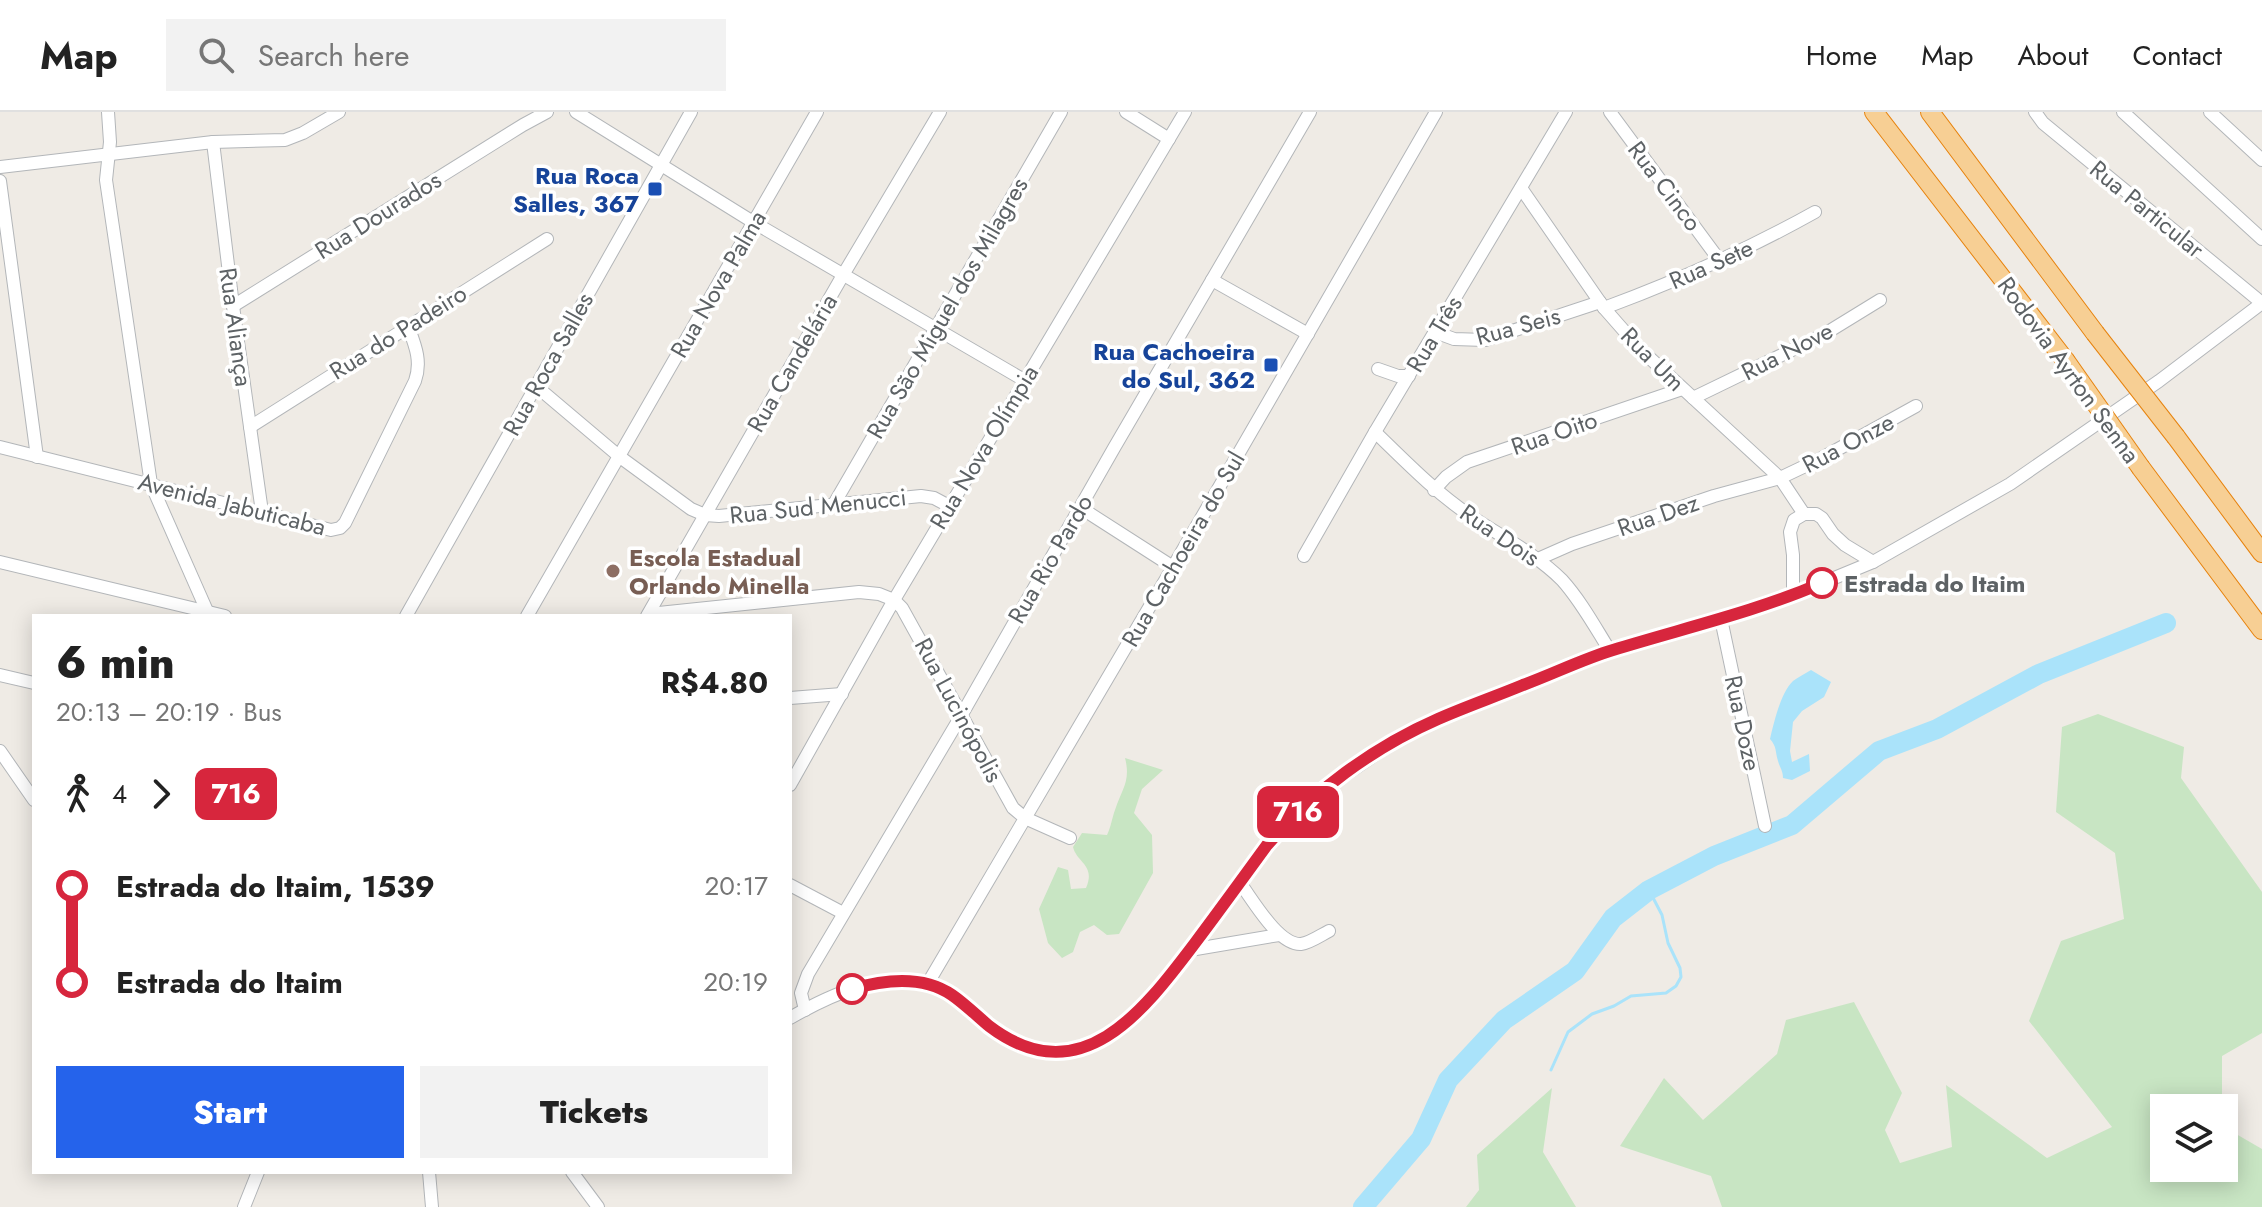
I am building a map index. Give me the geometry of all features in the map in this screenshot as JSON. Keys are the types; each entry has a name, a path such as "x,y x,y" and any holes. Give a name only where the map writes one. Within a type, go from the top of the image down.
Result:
{"highway":[{"name":"Rodovia Ayrton Senna","path":"1874,112 2065,360 2262,630"},
{"name":"Rodovia Ayrton Senna","path":"1930,112 2262,553"}],"street":[{"path":"108,112 110,130 106,180 151,484 207,611"},
{"path":"0,167 213,142 285,140 339,112"},
{"name":"Rua Dourados","path":"233,306 525,118 547,112"},
{"path":"576,112 753,222 1024,380"},
{"name":"Rua Roca Salles","path":"407,614 691,112"},
{"name":"Rua Nova Palma","path":"528,614 817,112"},
{"name":"Rua Candelária","path":"649,614 940,112"},
{"name":"Rua São Miguel dos Milagres","path":"834,504 1061,112"},
{"path":"1126,112 1169,139"},
{"name":"Rua Nova Olímpia","path":"792,782 949,506 1185,112"},
{"name":"Rua Rio Pardo","path":"805,1010 801,993 803,984 1310,112"},
{"name":"Rua Cachoeira do Sul","path":"928,983 1436,112"},
{"name":"Rua Três","path":"1304,556 1566,112"},
{"name":"Rua Cinco","path":"1610,112 1720,261"},
{"name":"Rua Particular","path":"2035,112 2043,123 2262,303"},
{"path":"2123,112 2262,239"},
{"path":"2210,112 2262,160"},
{"name":"Rua Aliança","path":"213,142 262,512"},
{"path":"0,181 37,457"},
{"name":"Rua Um","path":"1521,188 1602,305 1640,349 1780,478 1804,514 1816,514 1822,518 1845,545 1873,562"},
{"name":"Rua Sete","path":"1602,305 1720,261 1815,212"},
{"name":"Rua do Padeiro","path":"250,427 547,239"},
{"path":"1212,280 1308,334"},
{"name":"Rua Nove","path":"1687,394 1823,335 1880,300"},
{"path":"792,1017 830,997 866,985 928,983 952,994 989,1026 1020,1046 1052,1053 1082,1047 1109,1036 1151,1001 1287,821 1372,755 1437,719 1610,651 1793,595 1873,562 2010,484 2159,381 2262,303"},
{"name":"Rua Seis","path":"1435,332 1454,339 1485,340 1602,305"},
{"name":"Avenida Jabuticaba","path":"0,447 331,530 340,528 408,398 418,371 419,359 408,326"},
{"path":"1378,369 1398,376 1409,376"},
{"name":"Rua Sud Menucci","path":"536,386 620,457 691,509 705,515 921,496 934,498 949,506"},
{"name":"Rua Oito","path":"1434,490 1467,462 1687,394"},
{"name":"Rua Onze","path":"1780,478 1916,406"},
{"name":"Rua Dois","path":"1375,432 1434,490 1538,559 1576,597 1610,651"},
{"name":"Rua Dez","path":"1538,559 1572,544 1714,496 1780,478"},
{"path":"1081,508 1173,567"},
{"path":"1793,595 1790,532 1794,520 1804,514"},
{"path":"0,562 218,614"},
{"path":"657,614 859,592 879,594 894,600"},
{"name":"Rua Lucinópolis","path":"894,600 913,625 1013,808 1025,818"},
{"name":"Rua Doze","path":"1721,619 1765,826"},
{"path":"0,675 32,683"},
{"path":"792,698 842,694"},
{"path":"1,754 32,795"},
{"path":"1025,818 1070,838"},
{"path":"1240,883 1279,935 1289,942 1306,943 1329,931"},
{"path":"792,886 843,913"},
{"path":"1190,950 1279,935"},
{"path":"244,1207 257,1174"},
{"path":"429,1174 432,1207"},
{"path":"573,1174 598,1207"}],"green space":[{"path":"2098,714 2184,747 2181,778 2262,892 2262,1033 2222,1056 2222,1094 2150,1094 2150,1182 2238,1182 2238,1135 2262,1149 2262,1207 1722,1207 1711,1176 1620,1146 1664,1078 1703,1120 1777,1054 1786,1020 1854,1002 1902,1093 1885,1130 1900,1163 1952,1147 1946,1085 2047,1158 2112,1127 2029,1021 2061,941 2124,919 2115,853 2056,812 2062,727"},
{"path":"1125,758 1163,770 1142,789 1134,813 1152,835 1153,873 1119,934 1107,935 1094,925 1080,932 1073,952 1062,958 1048,943 1039,909 1058,867 1068,870 1071,889 1086,888 1089,874 1073,847 1082,833 1107,835 1126,779"},
{"path":"1552,1088 1543,1152 1576,1207 1466,1207 1479,1190 1477,1155"}],"water":[{"path":"1811,670 1831,682 1824,697 1802,711 1793,722 1792,762 1809,754 1810,771 1792,780 1783,778 1770,739 1785,692 1793,681"}],"waterway":[{"path":"1363,1207 1421,1139 1448,1080 1504,1020 1575,971 1613,918 1649,890 1714,856 1792,825 1879,751 1937,729 2039,674 2166,623"},
{"path":"1551,1070 1568,1032 1592,1014 1631,996 1666,993 1676,986 1681,977 1668,943 1662,915 1649,890"}],"bus line":[{"name":"716","path":"852,989 888,982 928,983 952,994 989,1026 1020,1046 1052,1053 1096,1042 1120,1028 1151,1001 1287,821 1372,755 1437,719 1610,651 1721,619 1822,583"}],"place":[{"name":"Rua Roca Salles, 367","path":"655,189"},
{"name":"Rua Cachoeira do Sul, 362","path":"1271,365"},
{"name":"Escola Estadual Orlando Minella","path":"613,571"},
{"name":"Estrada do Itaim","path":"1822,583"}]}
